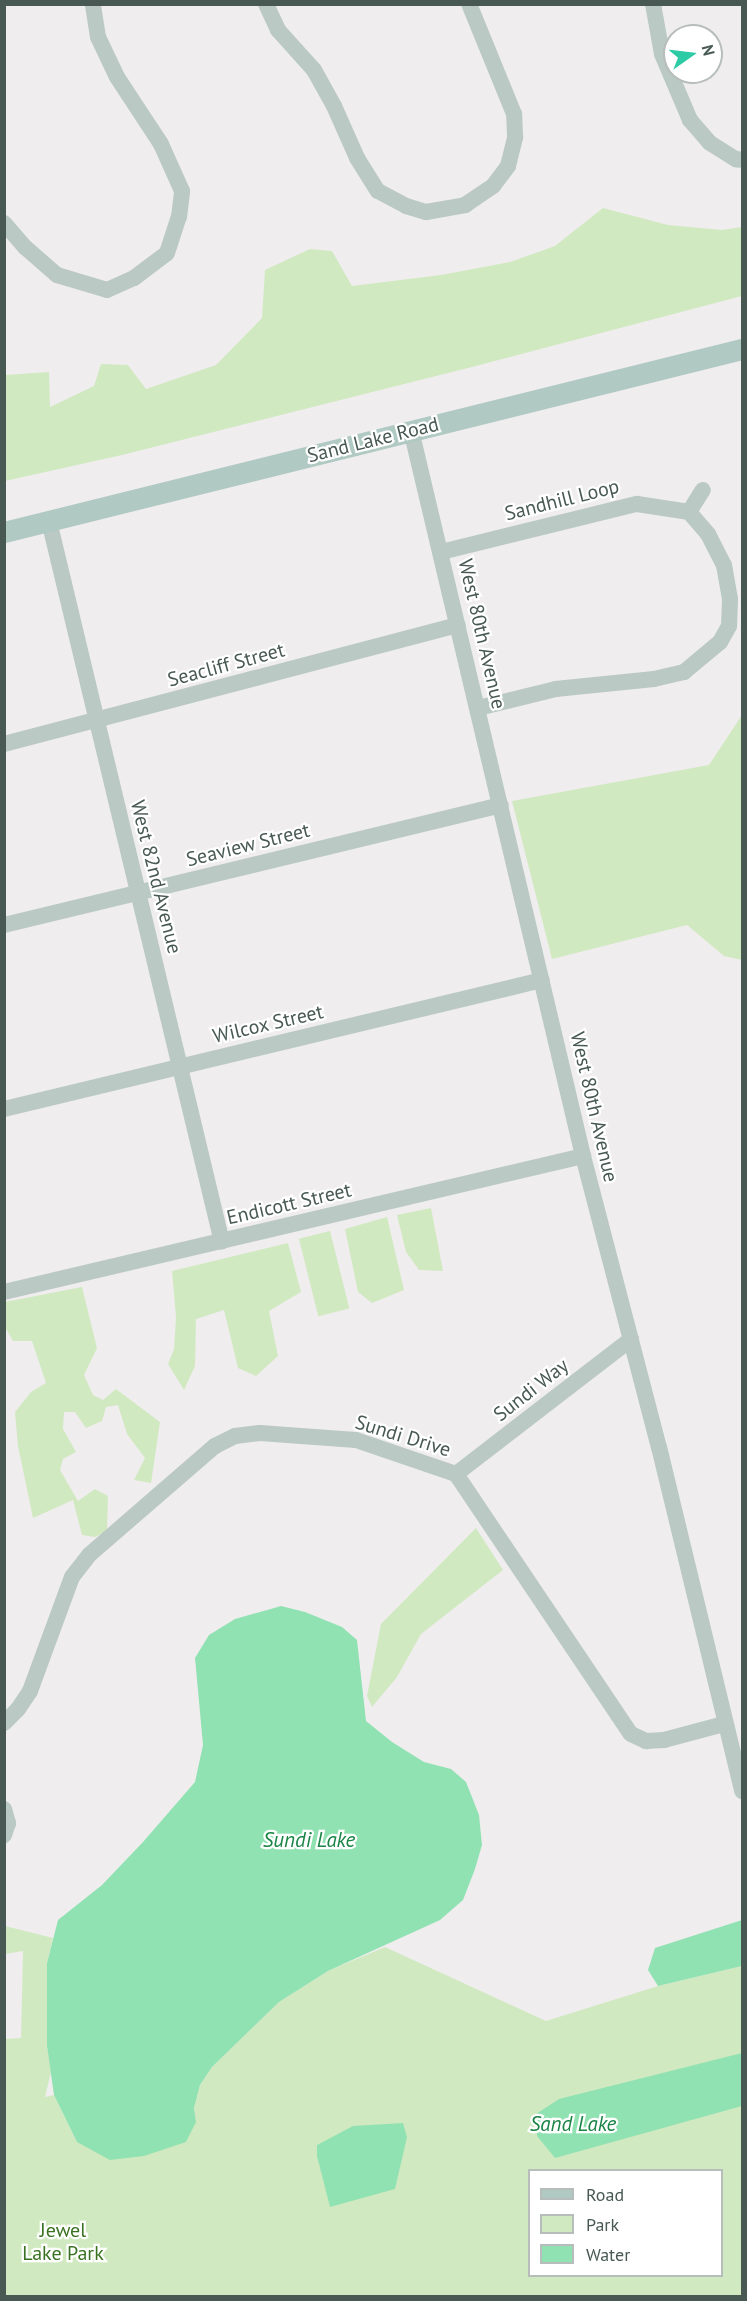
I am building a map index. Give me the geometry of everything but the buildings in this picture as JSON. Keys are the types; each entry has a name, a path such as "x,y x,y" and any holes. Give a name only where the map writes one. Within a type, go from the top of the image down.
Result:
{"main road":[{"name":"Sand Lake Road","path":"4,532 742,349"}],"street":[{"path":"4,223 26,248 57,275 106,290 134,278 166,253 179,217 182,190 161,144 117,77 98,37 93,4"},
{"path":"266,4 278,30 314,70 334,106 357,158 378,191 406,207 426,212 465,205 493,186 508,166 515,137 514,114 469,4"},
{"path":"653,4 662,54 690,120 710,143 736,159 742,159"},
{"name":"West 80th Avenue","path":"411,430 583,1156 689,1570 724,1724 742,1791"},
{"path":"478,708 556,689 654,679 684,672 720,642 729,626 730,600 724,565 708,534 689,512 703,490"},
{"name":"Sandhill Loop","path":"441,552 637,504 689,512"},
{"name":"West 82nd Avenue","path":"49,521 222,1242"},
{"name":"Seacliff Street","path":"4,744 97,722 458,625"},
{"name":"Seaview Street","path":"4,925 501,805"},
{"name":"Wilcox Street","path":"4,1109 542,980"},
{"name":"Endicott Street","path":"4,1292 583,1156"},
{"name":"Sundi Way","path":"456,1474 631,1339"},
{"name":"Sundi Drive","path":"4,1723 18,1709 30,1691 72,1577 89,1555 215,1446 235,1436 260,1432 356,1440 456,1474 631,1734 646,1741 664,1740 724,1724"},
{"path":"4,1809 6,1834"}],"green space":[{"path":"603,208 668,225 722,230 742,227 742,296 122,455 5,481 5,375 49,372 50,407 94,386 101,364 128,365 146,389 216,365 262,318 265,270 310,249 332,251 352,286 441,275 510,262 555,246"},
{"path":"742,715 742,960 724,956 687,925 552,959 512,801 709,765"},
{"path":"431,1208 443,1271 419,1270 406,1252 397,1215"},
{"path":"387,1217 404,1290 372,1303 358,1292 345,1229"},
{"path":"330,1231 349,1309 318,1316 299,1239"},
{"path":"288,1243 301,1292 269,1311 278,1356 256,1376 238,1368 224,1310 196,1319 195,1366 184,1390 168,1364 174,1349 176,1317 172,1271"},
{"path":"82,1287 97,1348 84,1375 93,1395 103,1400 116,1389 160,1422 151,1483 134,1480 145,1458 127,1434 118,1405 106,1407 102,1421 86,1428 75,1412 64,1412 63,1429 76,1452 63,1459 60,1470 78,1501 95,1489 108,1496 107,1531 95,1537 82,1535 73,1500 33,1518 18,1446 15,1412 31,1392 46,1383 32,1341 13,1341 5,1327 5,1302"},
{"path":"476,1528 503,1570 421,1634 397,1677 372,1707 367,1696 381,1624"},
{"name":"Jewel Lake Park","path":"5,1926 53,1938 47,1963 47,2046 51,2072 45,2097 54,2095 77,2142 196,2122 194,2108 200,2085 212,2067 279,2002 328,1971 385,1947 546,2021 658,1986 742,1966 742,2296 5,2296 5,2039 21,2038 23,1951 5,1954"}],"water":[{"name":"Sundi Lake","path":"281,1606 305,1612 342,1627 357,1640 366,1721 392,1742 424,1762 451,1769 466,1782 479,1815 482,1845 475,1869 463,1900 440,1920 328,1971 279,2002 212,2067 200,2085 194,2108 196,2122 186,2142 144,2156 110,2160 77,2142 54,2095 47,2046 47,1963 58,1920 102,1885 195,1782 203,1745 195,1658 209,1635 235,1619"},
{"path":"742,1920 742,1966 658,1986 648,1970 655,1948"},
{"name":"Sand Lake","path":"742,2053 742,2106 555,2158 537,2136 536,2114 559,2099"},
{"path":"403,2123 407,2137 395,2189 330,2207 317,2156 317,2145 353,2126"}]}
